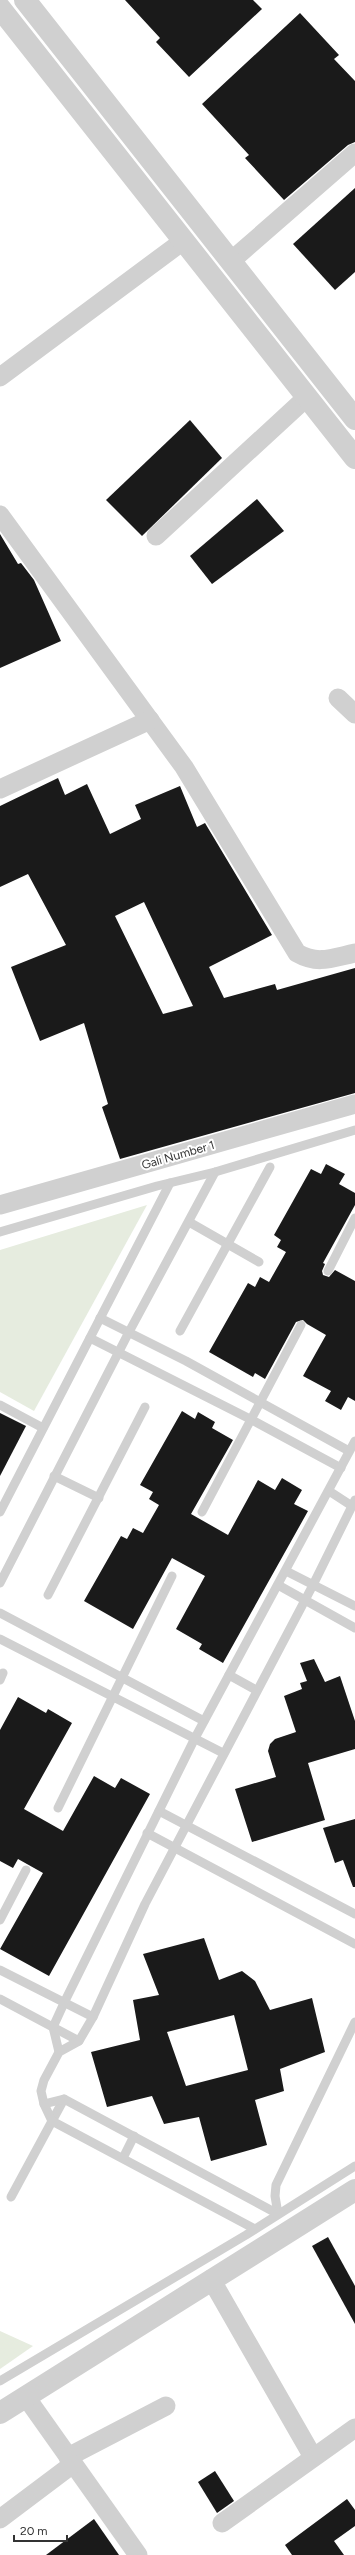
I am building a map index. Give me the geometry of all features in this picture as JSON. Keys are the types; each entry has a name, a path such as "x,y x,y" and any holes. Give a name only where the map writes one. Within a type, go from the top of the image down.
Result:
{"street":[{"path":"25,0 355,419"},
{"path":"0,8 355,458"},
{"path":"231,261 355,153"},
{"path":"0,377 183,241"},
{"path":"156,536 306,397"},
{"path":"0,515 184,767 297,953 310,960 325,960 355,953"},
{"path":"338,698 355,714"},
{"path":"0,789 150,720"},
{"name":"Gali Number 1","path":"0,1205 355,1104"},
{"path":"0,2412 355,2190"},
{"path":"211,2279 313,2457"},
{"path":"26,2396 138,2555"},
{"path":"0,2519 71,2460 166,2406"},
{"path":"222,2523 355,2428"}],"lane":[{"path":"0,1232 170,1183 215,1172 355,1130"},
{"path":"180,1332 226,1244 270,1167"},
{"path":"0,1583 129,1332 215,1172"},
{"path":"0,1512 170,1183"},
{"path":"328,1271 355,1218"},
{"path":"189,1222 259,1262"},
{"path":"100,1318 262,1402 349,1451"},
{"path":"202,1512 262,1402 301,1324"},
{"path":"90,1338 252,1420 341,1468"},
{"path":"0,1405 43,1428"},
{"path":"48,1595 145,1407"},
{"path":"59,2052 53,2027 64,2003 195,1738 355,1441"},
{"path":"54,1476 99,1498"},
{"path":"255,2229 52,2121 44,2104 42,2085 59,2052 80,2041 93,2017 145,1904 187,1826 256,1690 313,1585 354,1503 329,1491"},
{"path":"286,1571 355,1606"},
{"path":"58,1808 172,1576"},
{"path":"278,1585 355,1628"},
{"path":"0,1613 204,1721"},
{"path":"0,1639 112,1698 223,1753"},
{"path":"229,1675 256,1690"},
{"path":"159,1811 355,1914"},
{"path":"147,1834 355,1944"},
{"path":"0,1920 26,1870"},
{"path":"0,1970 93,2017"},
{"path":"0,1999 80,2041"},
{"path":"278,2214 275,2196 276,2184 355,2022"},
{"path":"44,2104 64,2099 278,2214"},
{"path":"11,2197 64,2099"},
{"path":"123,2158 134,2136"},
{"path":"0,2382 255,2229 355,2166"}],"shaded area":[{"path":"147,1205 34,1411 0,1392 0,1250"},
{"path":"0,2331 33,2346 0,2369"}],"building":[{"path":"125,0 253,0 262,9 189,77 156,42 160,38"},
{"path":"300,13 339,55 334,59 355,81 355,142 348,145 284,200 245,158 249,155 202,104"},
{"path":"355,188 355,272 335,290 293,244"},
{"path":"190,420 222,458 142,536 106,500"},
{"path":"257,499 284,531 212,584 190,556"},
{"path":"0,534 18,564 21,563 34,580 61,641 0,668"},
{"path":"58,778 65,795 87,784 110,834 141,819 135,805 180,786 197,827 205,823 272,935 209,967 224,998 275,984 277,990 355,968 355,1093 120,1159 102,1107 108,1104 84,1023 40,1041 11,967 66,945 28,874 0,887 0,806","holes":["144,902 193,1006 163,1014 115,916"]},
{"path":"326,1164 345,1174 339,1184 355,1193 355,1205 323,1263 325,1264 322,1271 323,1275 329,1277 335,1270 355,1281 355,1401 348,1397 341,1410 325,1401 331,1391 303,1376 326,1335 303,1320 296,1322 265,1379 255,1373 253,1377 209,1352 248,1283 255,1287 260,1277 269,1282 286,1252 277,1247 281,1240 274,1235 311,1169 321,1174"},
{"path":"182,1411 195,1419 198,1412 215,1422 212,1428 233,1440 191,1514 228,1535 258,1480 275,1490 282,1478 302,1490 294,1504 308,1511 223,1663 199,1649 202,1644 176,1629 205,1576 172,1558 133,1629 84,1601 121,1536 127,1539 133,1528 143,1533 159,1505 149,1499 153,1492 140,1485"},
{"path":"0,1413 26,1426 0,1476"},
{"path":"314,1659 325,1682 340,1676 355,1721 355,1749 308,1763 325,1820 252,1842 235,1789 276,1777 268,1751 270,1744 275,1739 296,1732 284,1696 302,1689 300,1683 307,1681 300,1663"},
{"path":"18,1697 46,1713 48,1709 72,1723 24,1809 63,1831 94,1776 115,1788 121,1778 150,1794 49,1976 0,1949 43,1873 18,1859 13,1868 0,1861 0,1730"},
{"path":"355,1819 355,1887 353,1887 343,1860 335,1863 323,1828"},
{"path":"204,1938 219,1980 242,1971 255,1981 270,2010 312,1998 325,2052 280,2069 284,2091 255,2100 267,2145 211,2161 199,2117 164,2124 152,2096 107,2107 91,2052 140,2040 133,2000 159,1995 143,1954","holes":["234,2015 248,2070 186,2086 167,2032"]},
{"path":"328,2237 355,2286 355,2324 312,2246"},
{"path":"215,2471 234,2501 217,2513 198,2482"},
{"path":"347,2499 355,2510 355,2526 334,2541 344,2555 292,2555 285,2545"},
{"path":"94,2519 119,2555 46,2555"}]}
